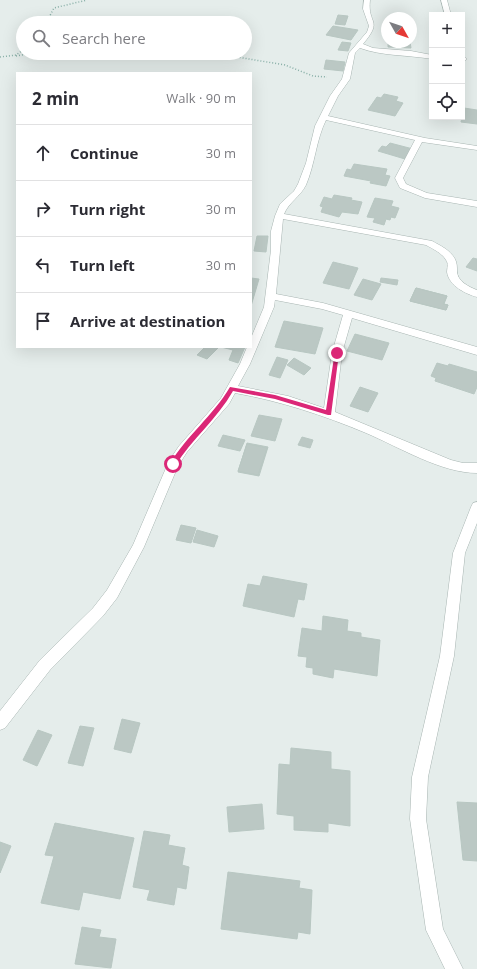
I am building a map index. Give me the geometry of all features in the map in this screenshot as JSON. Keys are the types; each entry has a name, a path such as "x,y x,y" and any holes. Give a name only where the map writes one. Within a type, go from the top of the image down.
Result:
{"street":[{"path":"252,347 269,307 276,250 276,231 279,216 283,206 298,192 302,184 310,163 316,134 334,96 346,79 352,53 370,32 372,26 366,9 367,0"},
{"path":"444,0 447,12"},
{"path":"359,45 372,50 411,53 429,56"},
{"path":"324,117 420,139 477,148"},
{"path":"420,139 399,178 403,186 425,195 477,204"},
{"path":"279,216 429,244 445,253 452,263 452,271 456,282 466,290 477,294"},
{"path":"271,296 323,306 477,351"},
{"path":"328,413 337,353 348,314"},
{"path":"0,723 45,665 98,612 112,594 138,547 173,464 183,449 225,401 252,348"},
{"path":"232,389 275,397 328,413 448,464 463,468 477,468"},
{"path":"454,969 435,930 418,819 420,777 447,656 459,553 477,507"}],"path":[{"path":"50,16 54,8 87,0"},
{"path":"11,56 16,54"},
{"path":"0,57 16,55"},
{"path":"252,60 285,65 313,76 346,79"}],"building":[{"path":"338,15 348,16 345,25 335,24"},
{"path":"333,26 358,30 351,40 326,35"},
{"path":"342,42 351,43 348,51 338,50"},
{"path":"326,60 345,62 343,71 324,69"},
{"path":"384,94 398,97 396,101 403,103 395,116 368,110 377,97 381,98"},
{"path":"465,108 477,110 477,124 461,122 461,120 465,120"},
{"path":"390,143 413,149 405,159 378,151 382,146 386,147"},
{"path":"354,164 387,169 385,175 390,176 386,186 370,183 371,181 344,176 347,169 351,170"},
{"path":"334,195 352,198 351,200 362,202 358,214 342,212 339,217 321,212 323,207 320,206 324,197 332,199"},
{"path":"375,198 393,201 391,206 399,208 395,218 391,217 390,220 386,219 384,225 373,222 375,218 367,217"},
{"path":"257,236 268,236 266,252 254,251"},
{"path":"473,258 477,259 477,271 466,267"},
{"path":"333,262 358,268 349,289 323,283"},
{"path":"252,278 259,279 252,303"},
{"path":"381,278 398,280 397,285 380,282"},
{"path":"363,279 381,284 372,300 354,295"},
{"path":"416,288 447,296 444,304 448,305 446,310 410,301"},
{"path":"416,288 447,296 443,304 448,305 446,310 410,301"},
{"path":"284,321 323,328 315,354 275,347"},
{"path":"355,334 389,343 382,360 347,351"},
{"path":"204,348 218,348 207,359 197,355"},
{"path":"225,348 245,348 238,363 229,360 233,350"},
{"path":"277,357 288,360 280,378 269,375"},
{"path":"294,358 311,368 304,375 287,365"},
{"path":"437,363 448,366 449,364 477,372 477,387 474,394 435,381 436,378 431,376"},
{"path":"360,387 378,393 368,412 350,406"},
{"path":"259,415 282,419 275,441 251,436"},
{"path":"223,435 245,440 240,451 218,446"},
{"path":"302,437 313,440 310,448 298,445"},
{"path":"247,443 268,447 259,476 238,472"},
{"path":"247,444 267,448 258,475 238,471"},
{"path":"181,525 196,528 191,543 176,540"},
{"path":"197,530 218,536 214,547 193,542"},
{"path":"263,576 307,584 304,600 298,599 294,617 243,606 248,584 260,586"},
{"path":"323,616 348,620 347,631 361,633 361,637 380,640 377,676 334,669 333,678 313,674 313,668 306,667 307,657 298,656 302,628 322,631"},
{"path":"122,719 140,723 131,753 114,749"},
{"path":"80,726 94,728 83,766 68,763"},
{"path":"38,730 52,735 37,766 23,760"},
{"path":"291,748 331,752 331,769 350,771 350,826 328,823 328,832 294,830 294,816 277,814 279,764 290,765"},
{"path":"457,802 477,803 477,861 463,860"},
{"path":"262,804 264,829 229,832 227,807"},
{"path":"55,823 134,838 120,899 83,892 79,910 41,903 54,856 45,855"},
{"path":"144,831 170,835 168,845 185,848 182,865 189,867 186,889 177,887 174,905 147,900 150,890 133,887"},
{"path":"0,842 11,846 0,873"},
{"path":"228,872 300,881 299,888 312,890 310,934 298,932 297,939 221,929"},
{"path":"82,927 101,930 99,937 116,939 111,968 75,964"}],"route":[{"path":"173,464 183,449 225,401 232,389 275,397 328,413 337,353"}]}
